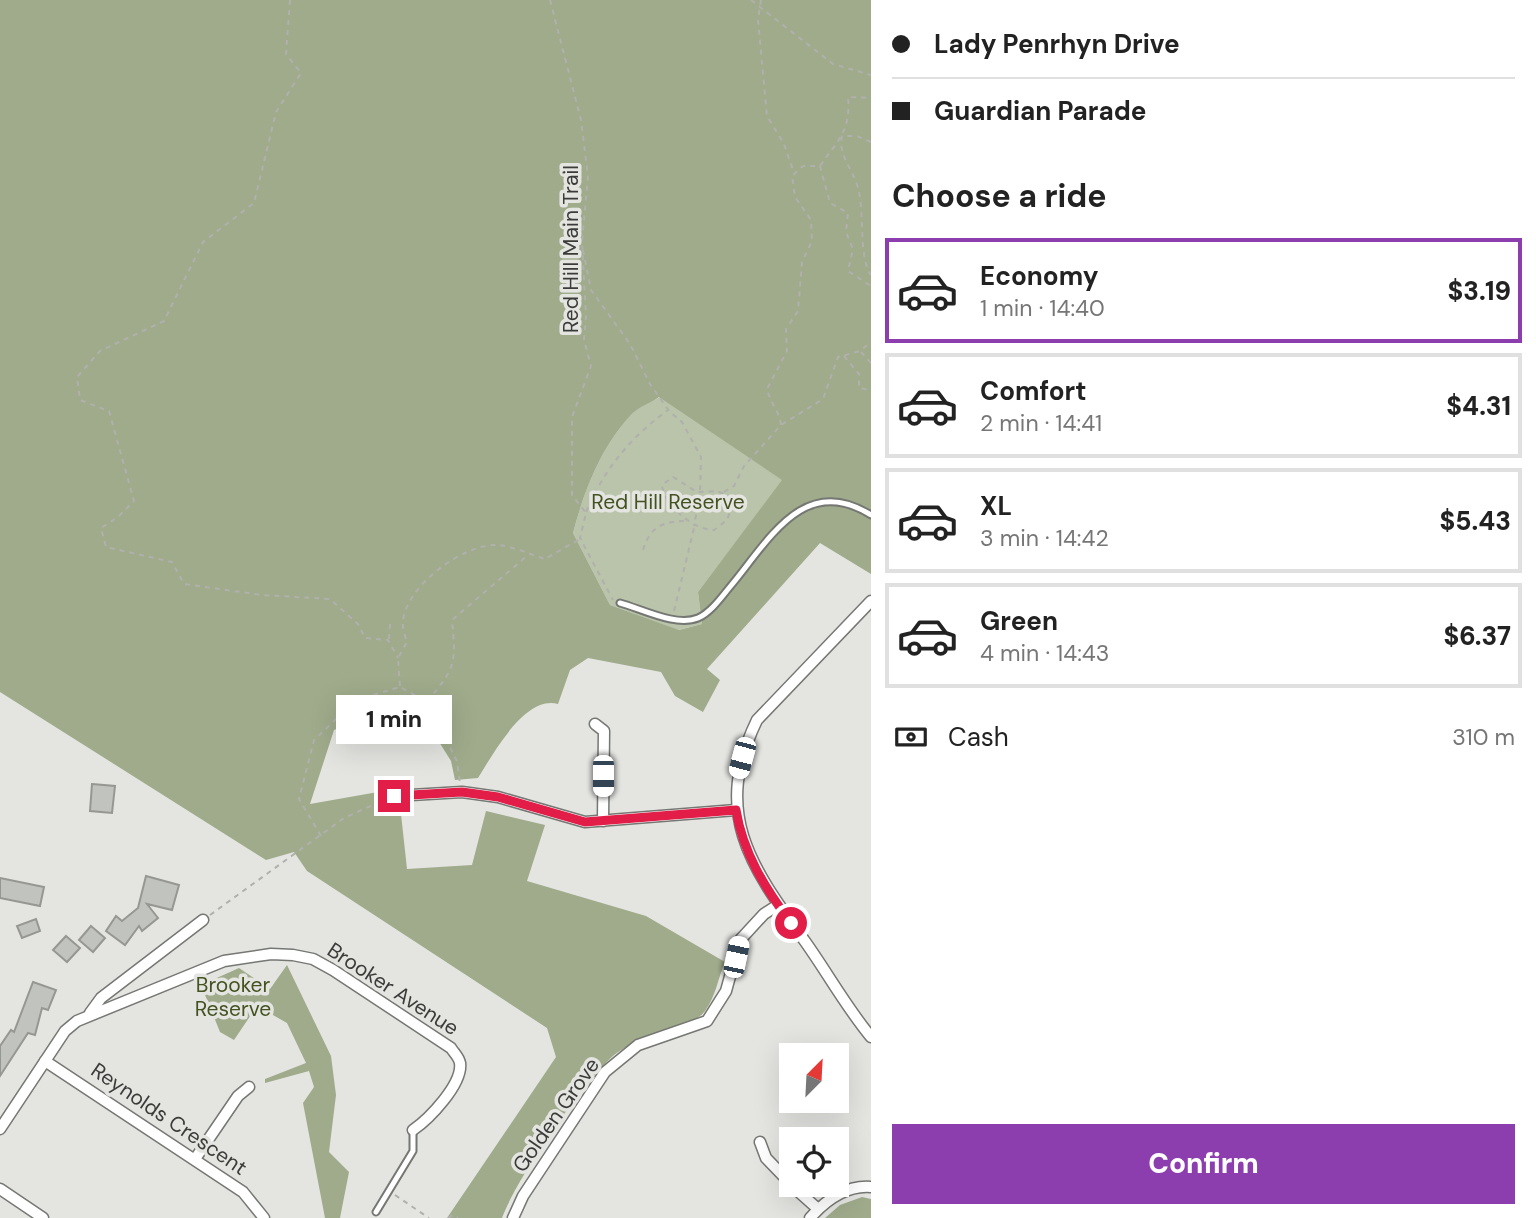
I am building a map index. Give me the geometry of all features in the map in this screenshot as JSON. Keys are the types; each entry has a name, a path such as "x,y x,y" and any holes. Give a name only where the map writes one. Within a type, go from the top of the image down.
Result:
{"street":[{"path":"871,601 757,720 747,740 738,776 736,810 745,848 778,905 871,1037"},
{"path":"595,724 604,731"},
{"path":"604,731 613,724"},
{"path":"603,821 604,731"},
{"path":"394,796 462,792 498,797 585,822 736,810"},
{"name":"Golden Grove","path":"513,1218 523,1196 605,1072 638,1045 707,1021 726,991 740,940 764,914 778,905"},
{"name":"Brooker Avenue","path":"0,1129 65,1031 90,1013 101,998 203,920"},
{"name":"Brooker Avenue","path":"90,1013 139,998 224,961 271,954 313,959 451,1048 460,1060 460,1071 431,1118 413,1130"},
{"name":"Reynolds Crescent","path":"45,1061 243,1192 264,1218"},
{"path":"195,1159 238,1096 249,1087"},
{"path":"760,1142 766,1158 779,1172"},
{"path":"810,1218 818,1209 847,1189 871,1187"},
{"path":"0,1189 43,1218"},
{"path":"804,1197 818,1209"}],"lane":[{"path":"620,603 682,621 698,618 708,611 798,510 825,500 845,504 871,515"},
{"name":"Brooker Avenue","path":"376,1212 413,1151 413,1130"}],"path":[{"path":"290,0 286,54 301,73 276,112 254,203 203,242 164,321 100,351 77,377 78,388 80,400 108,411 134,501 118,517 101,528 106,547 172,562 184,584 262,595 330,599 358,624 365,638 388,640"},
{"name":"Red Hill Main Trail","path":"550,0 582,131 588,176 582,242 586,317 583,340 591,366 572,417 572,495 586,513"},
{"path":"751,0 834,64 871,75"},
{"path":"761,0 759,6 767,116 784,144 794,174"},
{"path":"871,98 848,97 850,117 839,147 858,186 864,225 866,269 871,275"},
{"path":"820,166 842,136"},
{"path":"842,136 857,136 871,142"},
{"path":"781,425 779,412 769,398 767,389 788,351 786,329 798,311 802,262 812,241 811,220 795,197 792,176 803,166 820,166"},
{"path":"820,166 830,202 848,213 846,232 852,246 848,271 871,286"},
{"path":"582,242 591,290 630,344 650,384 668,410 682,422 701,457 700,493 694,526 671,618"},
{"path":"852,246 863,245"},
{"path":"724,492 733,504 727,520 713,530 694,526 686,520 667,502 662,485 673,477 700,493 724,492 734,486 744,466 781,425 823,399 838,357 860,351 871,342"},
{"path":"860,351 871,363"},
{"path":"866,358 871,354"},
{"path":"844,355 859,374 859,388 871,390"},
{"path":"620,603 610,597 580,538 586,513 601,478 623,448 668,410"},
{"path":"643,550 653,530 666,521 686,520"},
{"path":"398,658 407,642 402,623 407,604 420,587 459,554 498,545 545,559 580,538"},
{"path":"426,701 440,687 456,659 452,620 529,554"},
{"path":"390,624 388,640 398,658 400,687"},
{"path":"321,836 299,799 314,740 356,700 400,687 426,701 457,761 462,792"},
{"path":"203,920 344,818 394,796"},
{"path":"388,1190 429,1218"},
{"path":"449,1218 453,1215 458,1218"}],"green space":[{"path":"0,0 871,0 871,574 820,543 707,669 720,680 703,712 675,696 661,672 588,658 570,670 558,704 534,708 522,717 501,742 478,778 455,780 451,761 411,697 334,730 310,804 378,792 401,814 407,869 472,865 486,811 545,825 527,881 646,916 725,962 712,999 698,1017 624,1048 601,1068 568,1108 536,1156 502,1218 447,1218 556,1057 547,1028 307,871 294,852 266,860 0,692","holes":["659,397 782,480 698,592 702,624 679,630 610,605 573,533 582,501 602,455 634,412"]},
{"name":"Red Hill Reserve","path":"660,397 783,480 698,592 702,624 678,630 610,605 573,533 582,501 602,455 634,412"},
{"name":"Brooker Reserve","path":"287,965 331,1056 336,1095 329,1152 349,1172 340,1218 325,1218 303,1103 314,1087 309,1071 265,1083 265,1079 306,1063 287,1023 257,1006 234,1040 220,1032 201,985 239,968 270,989"},
{"path":"862,1197 871,1199 871,1218 825,1218 840,1205"}],"building":[{"path":"92,784 115,786 112,813 90,811"},
{"path":"146,876 179,885 172,910 147,904 158,918 142,931 139,926 125,945 106,931 116,916 122,921 138,908"},
{"path":"0,878 44,887 40,906 0,898"},
{"path":"36,919 40,931 22,938 17,926"},
{"path":"91,926 105,938 93,952 79,940"},
{"path":"66,936 80,948 67,962 53,950"},
{"path":"33,982 56,990 48,1010 42,1008 35,1035 28,1033 0,1076 0,1046 11,1030 14,1032"}],"route":[{"path":"394,796 462,792 498,797 585,822 736,810 745,848 763,883 791,923"}]}
